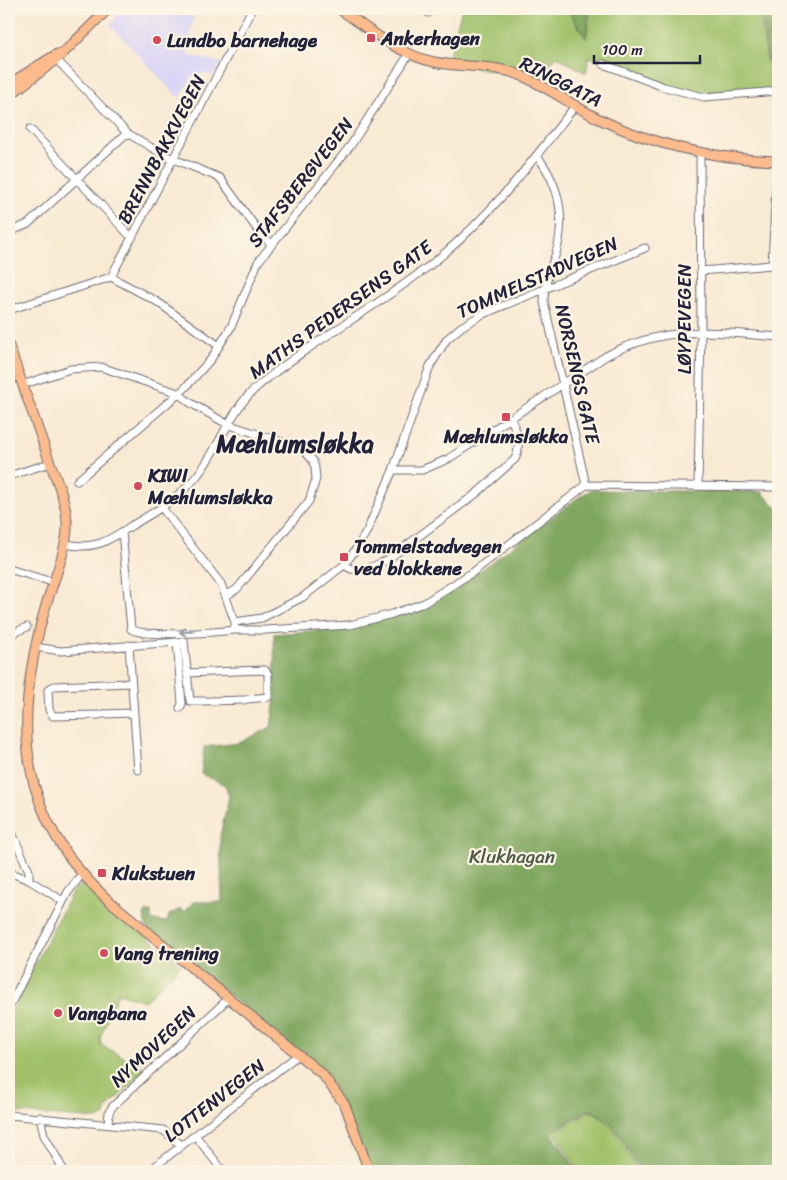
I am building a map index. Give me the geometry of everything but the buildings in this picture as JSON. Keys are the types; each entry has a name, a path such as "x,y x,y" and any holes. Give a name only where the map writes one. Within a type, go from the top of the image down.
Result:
{"main road":[{"path":"9,96 70,46 108,9"},
{"name":"RINGGATA","path":"339,9 409,54 433,62 510,72 575,106 641,136 700,153 778,161"},
{"path":"9,84 55,58"},
{"path":"9,350 67,515 65,544 52,582 35,647 26,711 27,748 32,776 47,823 61,848 82,874 134,922 326,1078 345,1105 369,1171"}],"street":[{"name":"BRENNBAKKVEGEN","path":"111,277 252,9"},
{"name":"STAFSBERGVEGEN","path":"77,481 203,369 231,326 258,262 351,145 409,54"},
{"path":"55,58 127,133 174,160 220,178 257,229 271,244"},
{"path":"603,64 664,88 704,97 778,91"},
{"name":"MATHS PEDERSENS GATE","path":"65,544 94,546 162,508 196,477 236,408 257,387 328,335 413,278 456,244 490,212 538,157 575,106"},
{"path":"30,129 132,238"},
{"path":"9,232 28,224 127,133"},
{"name":"LØYPEVEGEN","path":"698,486 701,330 700,153"},
{"name":"NORSENGS GATE","path":"538,157 553,181 558,194 561,215 556,252 544,289 544,302 586,485"},
{"path":"701,271 772,265 776,186"},
{"name":"TOMMELSTADVEGEN","path":"235,626 262,618 302,597 344,565 367,531 393,470 430,366 447,339 461,327 483,314 645,248"},
{"path":"9,310 111,277 156,301 219,346"},
{"path":"393,470 410,471 433,466 511,419 606,356 630,344 652,337 701,330 778,337"},
{"path":"22,385 70,369 102,367 178,392 189,402 227,424 303,449 313,461 316,479 309,501 302,512 237,589 226,596"},
{"path":"344,565 351,569 365,570 387,560 477,493 515,459 518,451 518,437 511,419"},
{"path":"9,476 50,463"},
{"path":"122,532 131,629 136,633 160,634 235,626 266,630 350,624 392,614 424,603 473,572 586,485 778,487"},
{"path":"162,508 208,566 226,596 235,626"},
{"path":"9,569 52,582"},
{"path":"9,635 27,627"},
{"path":"177,642 182,704 180,708"},
{"path":"35,647 62,651 184,642 186,672 190,700 246,700 268,697 268,674 266,670 186,672"},
{"path":"129,645 138,770"},
{"path":"132,683 54,686 48,690 49,710 53,716 133,713"},
{"path":"9,750 10,741"},
{"path":"9,826 29,871 28,880"},
{"path":"9,872 28,880 63,901"},
{"path":"9,1007 63,901 82,874"},
{"name":"NYMOVEGEN","path":"108,1123 109,1112 113,1106 229,998"},
{"name":"LOTTENVEGEN","path":"149,1171 298,1055"},
{"path":"9,1115 108,1123 163,1130 181,1145"},
{"path":"40,1117 44,1135 64,1171"},
{"path":"195,1135 223,1171"}],"shaded area":[{"name":"Lundbo barnehage","path":"122,9 194,9 188,55 221,63 213,77 205,73 192,76 180,99 110,25"}],"green space":[{"path":"462,9 564,9 571,15 586,39 591,9 759,9 767,62 778,62 778,89 706,94 668,86 589,57 586,73 556,56 539,81 447,61"},
{"path":"568,9 589,9 586,37"},
{"path":"761,9 778,9 778,62 768,61"},
{"name":"Klukhagan","path":"591,490 762,492 778,509 778,1171 641,1171 612,1126 597,1113 588,1110 551,1132 571,1161 575,1171 372,1171 328,1077 146,927 144,914 151,912 151,920 167,922 169,915 180,909 185,912 193,902 222,902 220,836 229,797 226,787 222,783 201,774 204,747 239,743 271,727 275,699 274,634 347,628 403,615 424,607 455,589"},
{"path":"82,883 86,883 108,904 181,965 145,1001 118,993 100,1038 101,1045 146,1069 107,1108 105,1115 97,1119 9,1112 9,1015 72,892"},
{"path":"589,1111 605,1120 612,1128 639,1171 577,1171 573,1161 554,1132"}],"place":[{"name":"Ankerhagen","path":"371,38"},
{"name":"Lundbo barnehage","path":"157,40"},
{"name":"Mæhlumsløkka","path":"506,417"},
{"name":"KIWI Mæhlumsløkka","path":"138,486"},
{"name":"Tommelstadvegen ved blokkene","path":"344,557"},
{"name":"Klukstuen","path":"102,873"},
{"name":"Vang trening","path":"104,953"},
{"name":"Vangbana","path":"58,1013"}],"district":[{"name":"Mæhlumsløkka","path":"295,444"}]}
